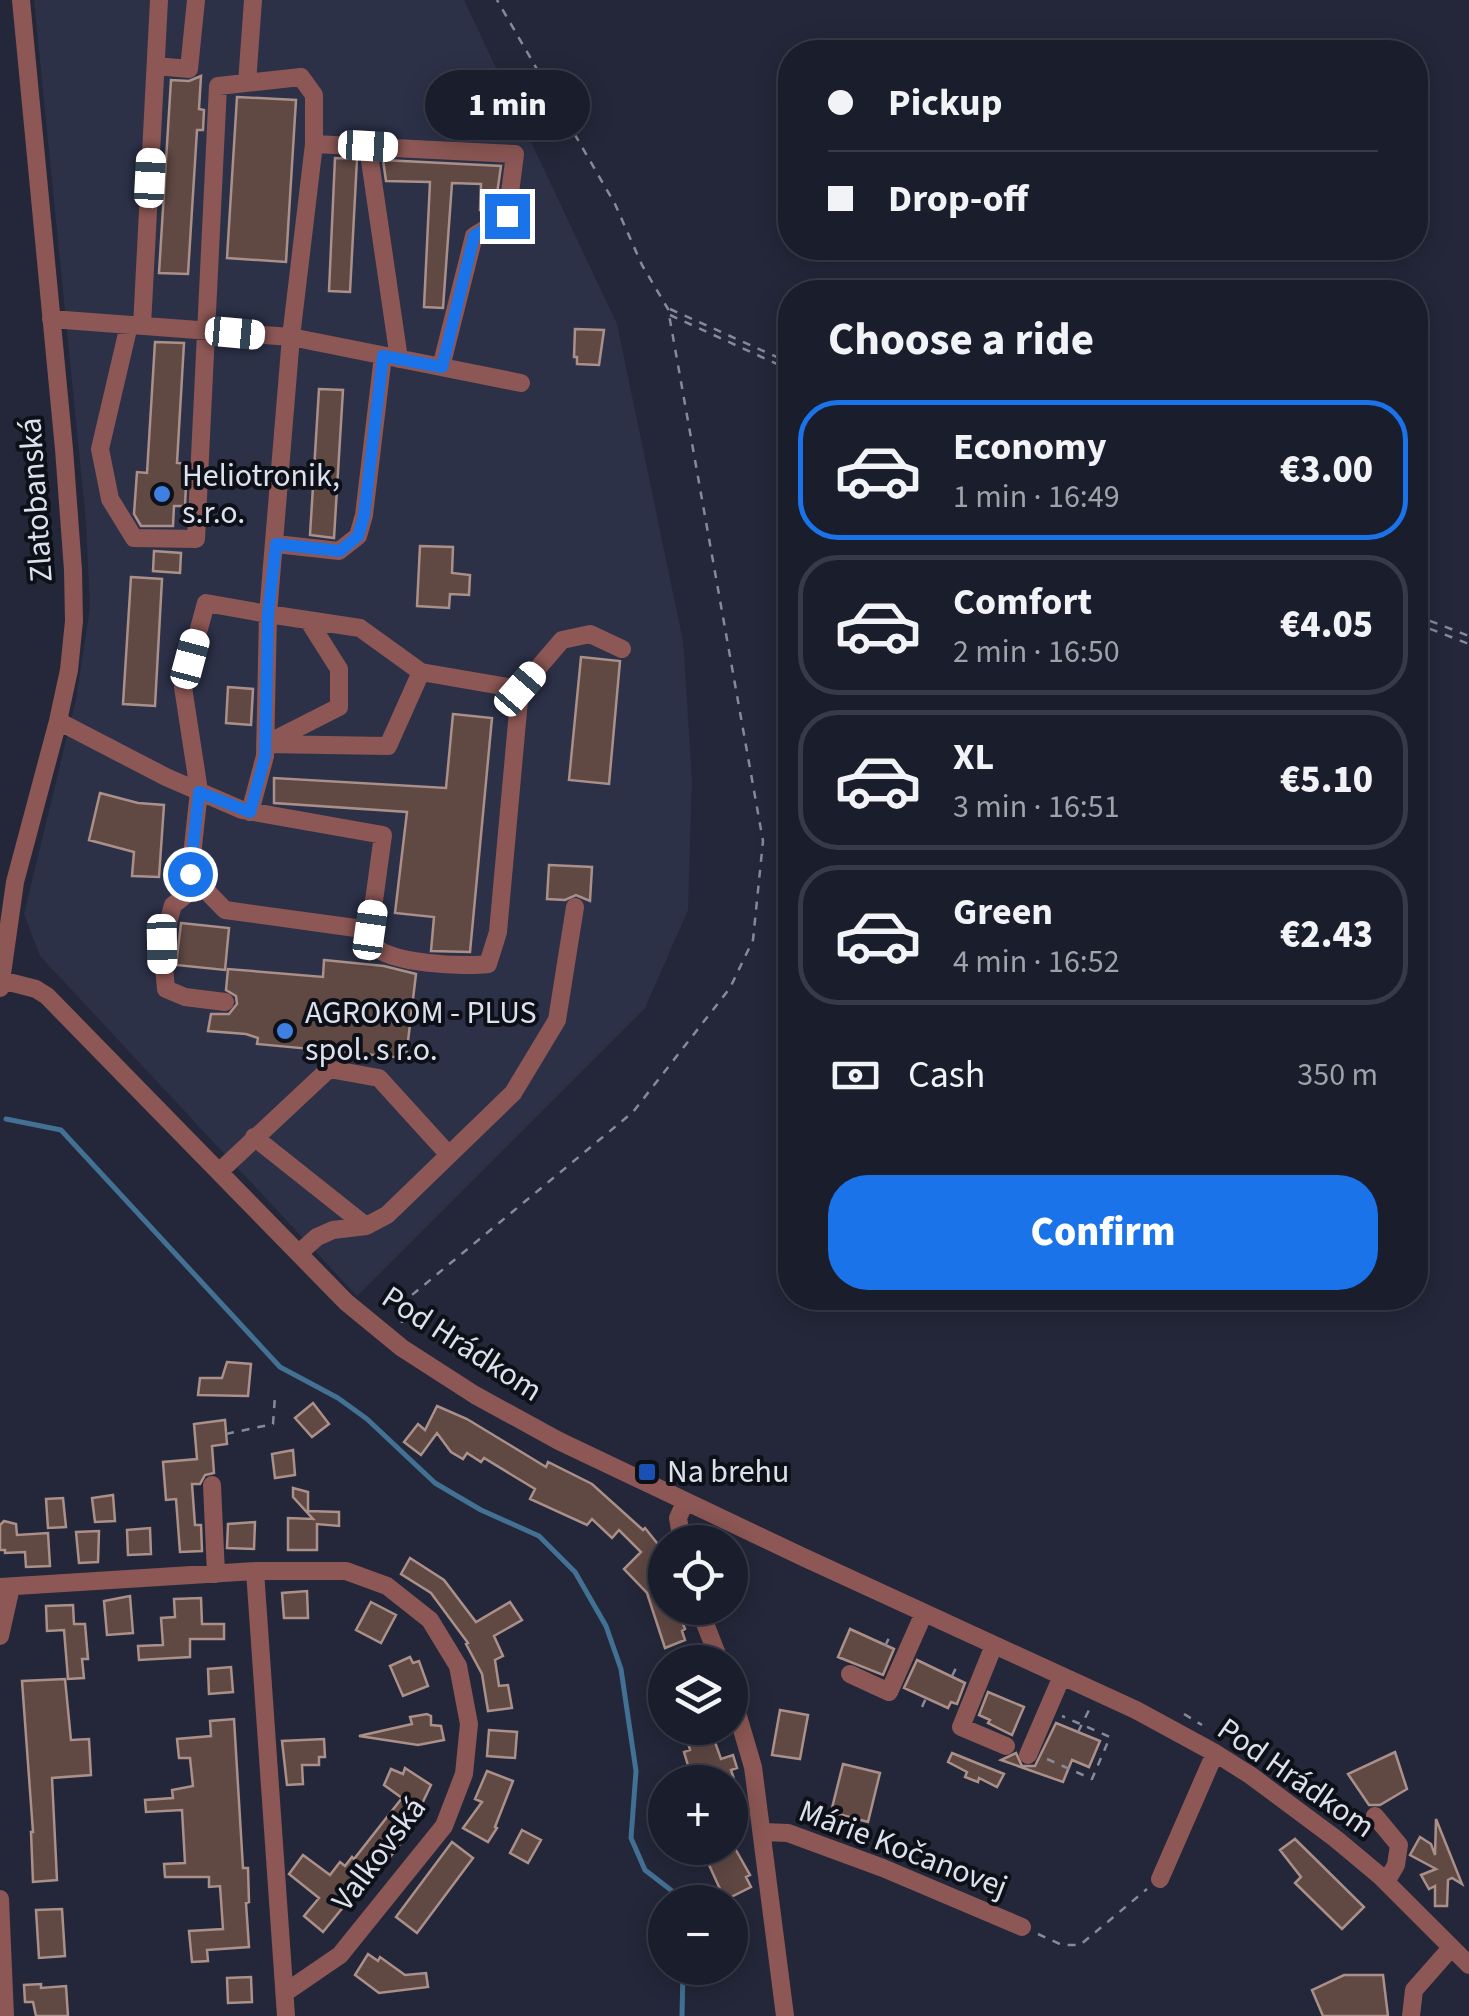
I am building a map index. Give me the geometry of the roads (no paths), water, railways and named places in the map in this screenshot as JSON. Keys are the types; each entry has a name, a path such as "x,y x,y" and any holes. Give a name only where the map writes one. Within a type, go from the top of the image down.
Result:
{"street":[{"name":"Zlatobanská","path":"0,988 15,882 58,722 74,621 73,570 20,0"},
{"path":"159,0 136,326 100,449 110,499 134,538 196,540 218,86 301,77 314,95 314,144 291,337 268,614 266,744 250,812"},
{"path":"156,66 189,69 196,0"},
{"path":"248,83 253,0"},
{"path":"314,144 514,154 507,216 474,236 442,367"},
{"path":"276,544 340,551 358,536 364,516 391,357 368,146"},
{"path":"51,319 291,337 522,383"},
{"path":"370,930 226,910 190,874 199,792 183,687 206,603 360,628 421,672 520,689"},
{"path":"266,744 339,707 339,669 308,620"},
{"path":"58,722 199,792 250,812 383,835 370,930 375,946 386,953 428,963 465,967 488,964 498,932 520,689 562,640 590,634 622,649"},
{"path":"266,744 388,746 421,672"},
{"path":"200,884 173,906 162,944 166,988 186,997 225,1002"},
{"path":"299,1253 316,1237 333,1230 366,1226 387,1215 512,1093 557,1020 575,907"},
{"name":"Pod Hrádkom","path":"1,980 47,996 363,1318 438,1372 559,1441 1136,1710 1214,1753 1300,1811 1386,1882 1469,1965"},
{"path":"219,1172 329,1070 379,1078 449,1155"},
{"path":"254,1137 366,1226"},
{"path":"212,1486 216,1574"},
{"path":"679,1525 684,1502"},
{"name":"Valkovská","path":"6,1587 255,1572 346,1571 387,1586 430,1620 458,1666 469,1724 464,1774 444,1826 340,1955 286,1992"},
{"name":"Valkovská","path":"255,1572 286,2016"},
{"path":"0,1636 6,1587"},
{"path":"850,1674 889,1692 924,1613"},
{"path":"994,1645 961,1727 1006,1746"},
{"path":"1028,1753 1062,1676"},
{"path":"746,1745 763,1832 766,1884 785,2016"},
{"path":"1160,1879 1214,1753"},
{"path":"1376,1816 1406,1845 1386,1882"},
{"name":"Márie Kočanovej","path":"763,1832 788,1833 1022,1927"},
{"path":"0,1899 5,2016"},
{"path":"1410,2016 1414,1990 1451,1948"}],"waterway":[{"path":"6,1119 61,1130 280,1367 338,1398 367,1419 435,1483 481,1510 539,1536 575,1572 606,1626 621,1669 636,1771 631,1838 645,1870 664,1885"},
{"path":"682,2016 683,1985"}],"place":[{"name":"Heliotronik, s.r.o.","path":"162,494"},
{"name":"AGROKOM - PLUS spol. s r.o.","path":"285,1031"},
{"name":"Na brehu","path":"647,1472"}]}
